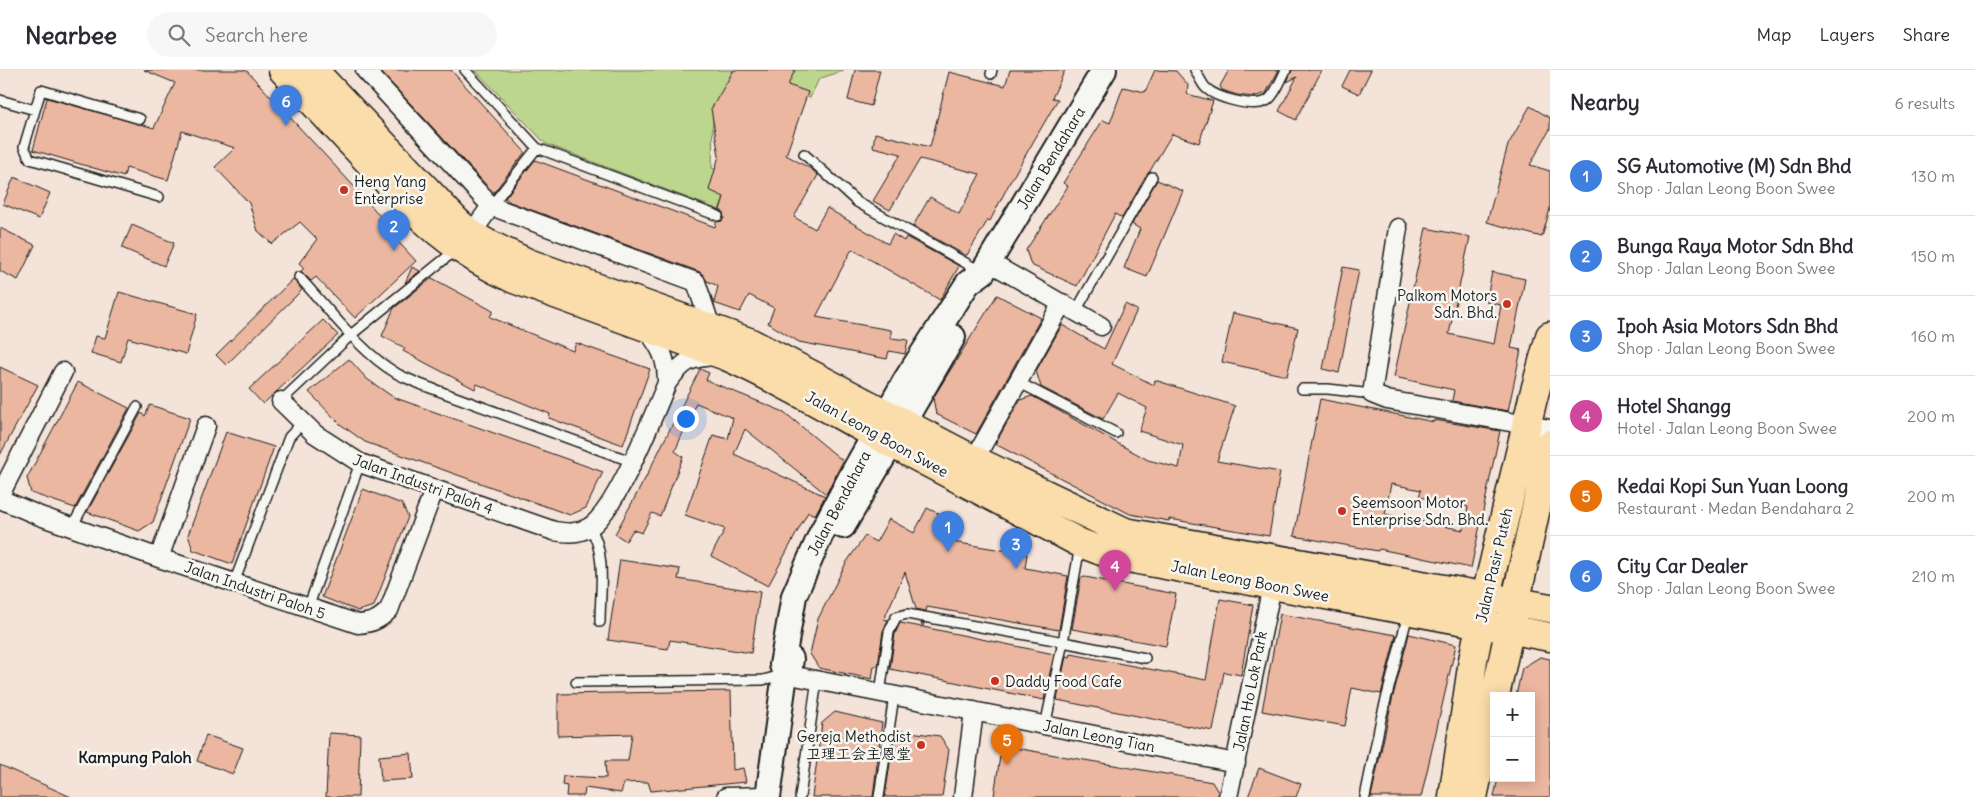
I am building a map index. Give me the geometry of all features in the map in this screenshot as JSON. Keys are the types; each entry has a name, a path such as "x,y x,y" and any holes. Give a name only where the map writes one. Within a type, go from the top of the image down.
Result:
{"main road":[{"name":"Jalan Leong Boon Swee","path":"283,70 412,209 433,229 464,241 501,251 528,263 749,342 889,429 1080,543 1112,555 1480,623 1550,638"},
{"name":"Jalan Leong Boon Swee","path":"313,70 456,221 464,241 485,266 514,279 726,356 793,388 889,429 974,460 1124,532 1550,608"},
{"name":"Jalan Bendahara","path":"768,797 785,674 790,666 807,598 818,573 889,429 981,290 986,267 1104,70"},
{"name":"Jalan Pasir Puteh","path":"1453,797 1480,623 1496,554 1538,427 1550,336"},
{"name":"Jalan Pasir Puteh","path":"1496,692 1550,444"},
{"path":"1444,589 1468,584 1481,574 1496,554"},
{"path":"1524,561 1528,582 1533,595 1550,608"},
{"path":"1444,617 1460,630 1473,660"},
{"path":"1500,670 1515,651 1530,642 1550,638"},
{"path":"1474,797 1490,721"}],"street":[{"path":"365,70 491,206 696,282 711,327"},
{"path":"464,241 491,206"},
{"path":"1398,228 1372,394 1387,400 1538,427"},
{"path":"986,267 1069,307 1102,326"},
{"path":"974,460 1018,382 1069,307"},
{"path":"646,328 663,354 667,365 668,383"},
{"path":"590,527 600,519 633,462 668,383 683,363 704,356 726,356"},
{"path":"0,495 63,372"},
{"name":"Jalan Industri Paloh 4","path":"281,401 315,434 360,463 554,532 579,532 590,527"},
{"path":"159,558 206,426"},
{"name":"Jalan Industri Paloh 5","path":"0,499 159,558 358,624 370,623 380,619 389,610 434,490"},
{"name":"Jalan Ho Lok Park","path":"1228,797 1272,586"},
{"name":"Jalan Leong Tian","path":"785,674 1236,762"},
{"path":"963,797 974,711"},
{"path":"726,797 768,797"}],"lane":[{"path":"465,70 538,148 718,216"},
{"path":"1195,70 1206,88 1217,95 1230,100 1257,104 1267,100 1286,70"},
{"path":"140,119 41,90 24,147 30,158 159,197"},
{"path":"0,100 35,110"},
{"path":"491,206 538,148"},
{"path":"804,154 857,202 986,267"},
{"path":"1069,307 1152,178"},
{"name":"Jalan Industri Paloh 4","path":"281,401 352,334 464,241"},
{"path":"299,277 377,359 395,372 417,383 633,462"},
{"path":"1018,382 1116,432"},
{"path":"1302,389 1328,389 1372,394"},
{"path":"72,527 137,407"},
{"path":"234,583 289,437 302,423"},
{"path":"308,608 360,463"},
{"path":"590,527 595,535 600,555 600,622"},
{"path":"1045,726 1063,642 1080,543"},
{"path":"1365,797 1381,719 1409,611"},
{"path":"879,797 887,694 889,632 896,617 907,614 1145,658"},
{"path":"576,682 763,680 785,674"},
{"path":"800,797 817,680"}],"green space":[{"path":"475,70 733,70 713,112 712,168 732,175 719,210 546,144"},
{"path":"746,70 844,70 819,79 810,98"}],"building":[{"path":"144,70 246,70 362,195 380,216 377,219 416,261 355,318 316,277 311,281 301,271 304,268 299,263 317,239 300,222 272,244 258,231 249,203 215,167 235,148 182,131 168,180 126,168 124,177 33,150 47,98 154,128 175,83"},
{"path":"379,70 451,70 525,152 494,192 490,189"},
{"path":"734,70 795,70 788,85 808,92 786,155 818,175 794,217 815,229 827,208 888,244 893,234 904,241 906,237 959,266 940,300 852,249 816,317 891,330 891,338 908,340 905,354 889,351 887,359 799,342 768,323 774,308 749,295 740,312 714,303 718,286 707,281 700,272 510,202 505,198 535,160 715,227 716,222 722,221 724,218 723,212 720,210 724,197 709,190 719,156 711,109"},
{"path":"855,70 880,70 871,106 848,100"},
{"path":"1010,70 1065,70 1052,98 1058,99 1010,182 990,221 988,220 967,255 965,255 913,226 930,197 959,214 980,174 920,159 890,210 873,201 901,154 873,147 875,133 930,147 949,72 1005,86"},
{"path":"1155,70 1176,71 1188,85 1187,94 1213,101 1199,143 1172,134 1122,218 1115,214 1077,286 1031,265 1026,250 1068,186 1063,183 1103,120 1110,123 1123,87 1145,92"},
{"path":"1229,70 1279,70 1266,93 1254,97 1237,95 1222,90 1220,86"},
{"path":"1292,70 1322,70 1296,120 1279,111 1297,77 1287,82"},
{"path":"1350,70 1371,70 1359,94 1342,86"},
{"path":"1530,106 1550,118 1550,129 1530,165 1550,171 1550,209 1542,237 1487,222 1508,145"},
{"path":"14,177 50,193 39,219 3,204"},
{"path":"1157,180 1183,191 1147,277 1124,268 1140,229 1132,224"},
{"path":"132,225 174,243 164,266 122,248"},
{"path":"0,228 35,245 18,280 0,271"},
{"path":"1426,228 1470,237 1449,334 1494,344 1501,305 1486,302 1492,272 1525,279 1511,348 1521,350 1508,411 1452,401 1454,390 1394,377"},
{"path":"412,267 420,271 405,283"},
{"path":"1343,267 1359,270 1339,373 1323,369"},
{"path":"432,278 493,311 490,317 573,351 576,343 650,369 623,445 549,418 550,414 477,384 475,389 403,351 405,348 382,336 394,308"},
{"path":"293,279 302,290 226,365 216,355"},
{"path":"119,292 197,314 186,354 128,338 121,362 91,353 96,336 105,338"},
{"path":"997,295 1041,318 976,434 936,414 933,398"},
{"path":"1125,304 1137,310 1112,364 1154,385 1155,380 1235,406 1217,461 1280,472 1269,536 1130,514 995,444 1020,400 1032,396 1148,460 1179,468 1183,445 1139,431 1147,408 1118,393 1103,419 1041,387 1036,371 1062,325 1104,349"},
{"path":"1233,313 1298,328 1287,376 1222,362"},
{"path":"323,320 338,335 263,404 249,389"},
{"path":"349,359 367,379 393,397 603,472 586,508 570,515 365,442 340,424 309,392"},
{"path":"0,367 38,385 0,455"},
{"path":"700,369 709,373 706,380 784,412 843,461 826,494 745,429 734,454 825,496 815,515 808,512 768,586 711,556 725,529 685,515 713,435 728,439 733,418 696,403 675,451 683,457 660,516 652,513 642,533 633,530 626,541 615,534"},
{"path":"78,382 129,408 75,508 31,493 27,478"},
{"path":"1320,399 1434,422 1434,420 1500,431 1471,568 1379,549 1378,551 1294,536","holes":["1391,484 1421,490 1419,497 1468,507 1463,530 1385,514"]},
{"path":"150,405 190,418 153,522 139,531 87,512 141,413 145,416"},
{"path":"226,432 274,447 232,564 193,550 188,535"},
{"path":"363,489 402,504 408,517 374,606 358,611 322,597"},
{"path":"927,508 951,520 940,540 1027,554 1025,568 1068,576 1059,630 927,607 926,611 916,609 905,572 884,619 888,620 883,631 878,666 874,666 872,679 819,668 810,654 818,619 846,563 865,536 876,542 889,519 914,533"},
{"path":"620,560 680,569 678,579 760,592 751,653 670,640 668,649 608,640"},
{"path":"1085,577 1176,594 1166,646 1072,629 1081,578"},
{"path":"1220,599 1253,605 1241,675 1224,672 1213,731 1057,700 1066,656 1070,657 1071,654 1206,680"},
{"path":"1280,614 1396,635 1381,694 1352,688 1345,726 1262,711"},
{"path":"900,623 922,627 921,623 924,623 923,627 1054,654 1044,700 890,669 895,634"},
{"path":"1409,634 1456,645 1421,797 1371,797 1393,696"},
{"path":"1540,657 1550,659 1550,797 1494,797 1497,782 1535,782 1535,692 1517,692 1522,668"},
{"path":"731,691 733,770 743,768 746,782 651,791 648,782 624,783 621,793 585,788 584,796 566,796 567,786 562,785 563,776 606,778 605,761 628,761 632,734 558,736 558,694"},
{"path":"835,712 882,723 873,797 812,797 822,723"},
{"path":"895,730 940,736 949,750 942,797 885,797"},
{"path":"329,733 360,735 358,797 326,797"},
{"path":"206,735 243,748 233,774 197,761"},
{"path":"1015,748 1212,782 1218,792 1218,797 994,796 1000,756"},
{"path":"411,753 413,779 381,781 379,756"},
{"path":"0,765 71,797 0,797"},
{"path":"1259,768 1301,784 1296,797 1248,797"}],"place":[{"name":"City Car Dealer","path":"286,126"},
{"name":"Heng Yang Enterprise","path":"344,190"},
{"name":"Bunga Raya Motor Sdn Bhd","path":"394,251"},
{"name":"Palkom Motors Sdn. Bhd.","path":"1507,304"},
{"name":"Seemsoon Motor Enterprise Sdn. Bhd.","path":"1342,511"},
{"name":"SG Automotive (M) Sdn Bhd","path":"948,552"},
{"name":"Ipoh Asia Motors Sdn Bhd","path":"1016,569"},
{"name":"Hotel Shangg","path":"1115,591"},
{"name":"Daddy Food Cafe","path":"995,681"},
{"name":"Gereja Methodist 卫理工会主恩堂","path":"921,745"},
{"name":"Kedai Kopi Sun Yuan Loong","path":"1007,765"}],"district":[{"name":"Kampung Paloh","path":"135,757"}]}
